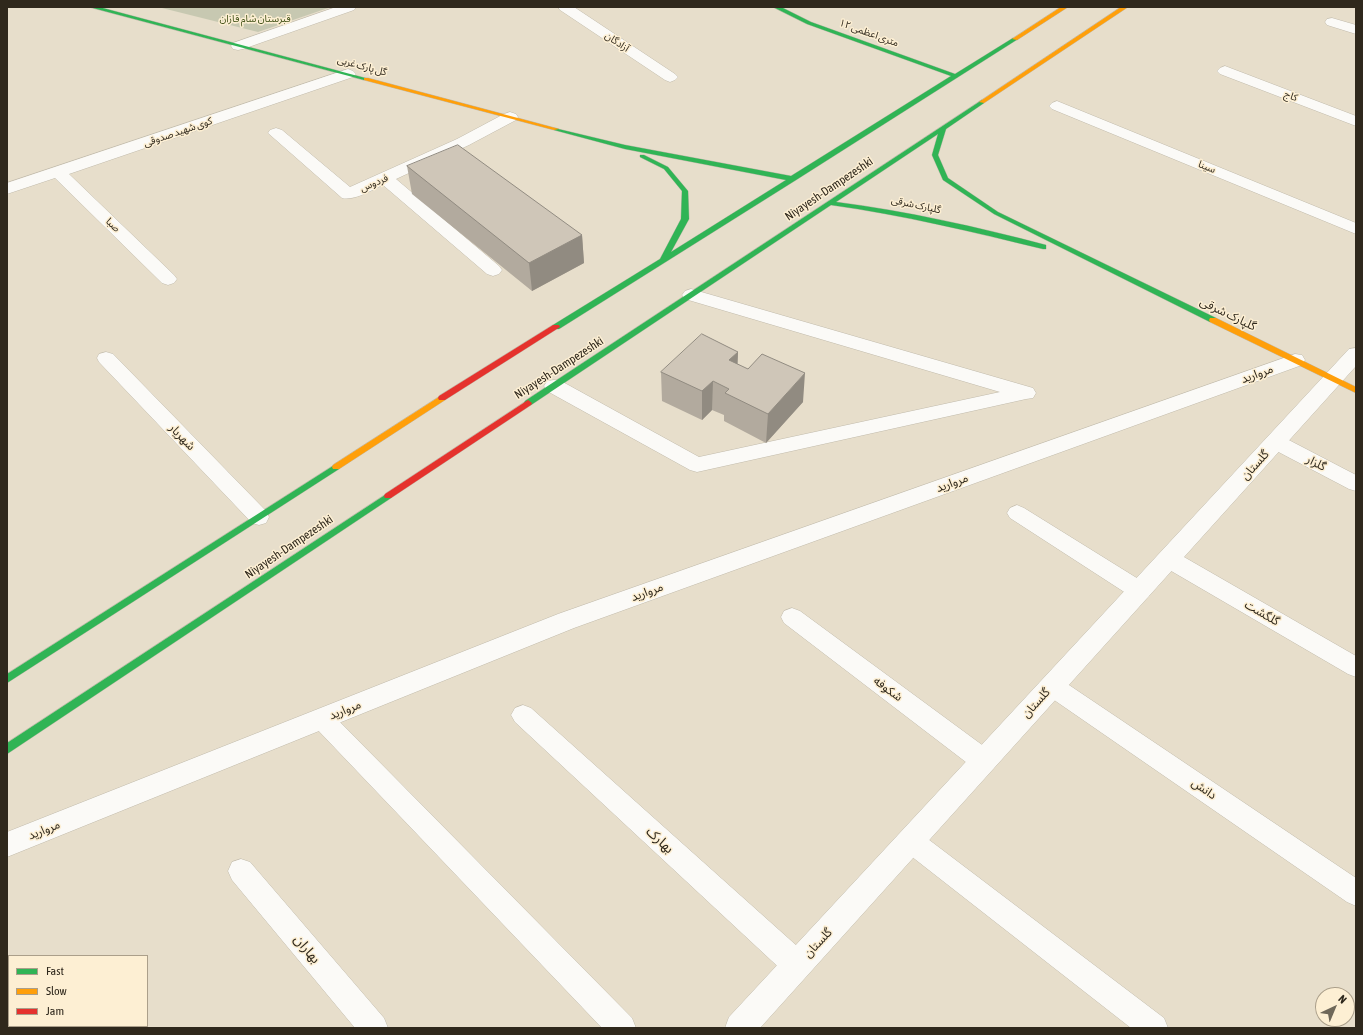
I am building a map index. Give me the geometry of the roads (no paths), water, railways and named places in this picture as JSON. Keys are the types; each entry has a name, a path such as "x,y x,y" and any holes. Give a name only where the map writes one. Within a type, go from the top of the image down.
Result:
{"main road":[{"name":"گل پارک غربی","path":"92,7 625,147"},
{"name":"۱۲ متری اعظمی","path":"776,7 809,23 956,76"},
{"path":"7,679 461,386 794,179 1065,7"},
{"name":"Niyayesh-Dampezeshki","path":"7,748 1125,7"},
{"name":"گلپارک شرقی","path":"943,128 935,155 945,179 996,213 1356,390"},
{"path":"625,147 794,179"},
{"path":"625,147 666,168 685,191 685,219 662,261"},
{"name":"گلپارک شرقی","path":"830,203 876,208 967,227 1089,259"}],"street":[{"path":"238,46 349,7"},
{"name":"آزادگان","path":"565,7 670,77"},
{"name":"کاج","path":"1225,71 1356,121"},
{"name":"کوی شهید صدوقی","path":"7,189 348,74"},
{"name":"سینا","path":"1057,106 1356,229"},
{"name":"فردوس","path":"276,133 348,194 463,142 510,117"},
{"name":"صبا","path":"58,172 168,279"},
{"path":"385,178 493,270"},
{"name":"گلستان","path":"740,1028 1356,354"},
{"name":"مروارید","path":"7,845 566,621 1295,360"}],"lane":[{"path":"1332,22 1356,30"},
{"path":"554,386 697,465 1026,393 691,295"},
{"name":"شهریار","path":"106,358 259,517"},
{"name":"گلزار","path":"1276,442 1356,484"},
{"path":"1018,513 1140,591"},
{"name":"گلگشت","path":"1169,559 1356,667"},
{"name":"شکوفه","path":"792,617 984,761"},
{"name":"دانش","path":"1052,686 1356,893"},
{"name":"بهارک","path":"523,715 797,965"},
{"path":"322,719 622,1028"},
{"path":"911,841 1154,1028"},
{"name":"بهاران","path":"241,871 374,1028"}],"park label":[{"name":"قبرستان شام قازان","path":"255,19"}]}
